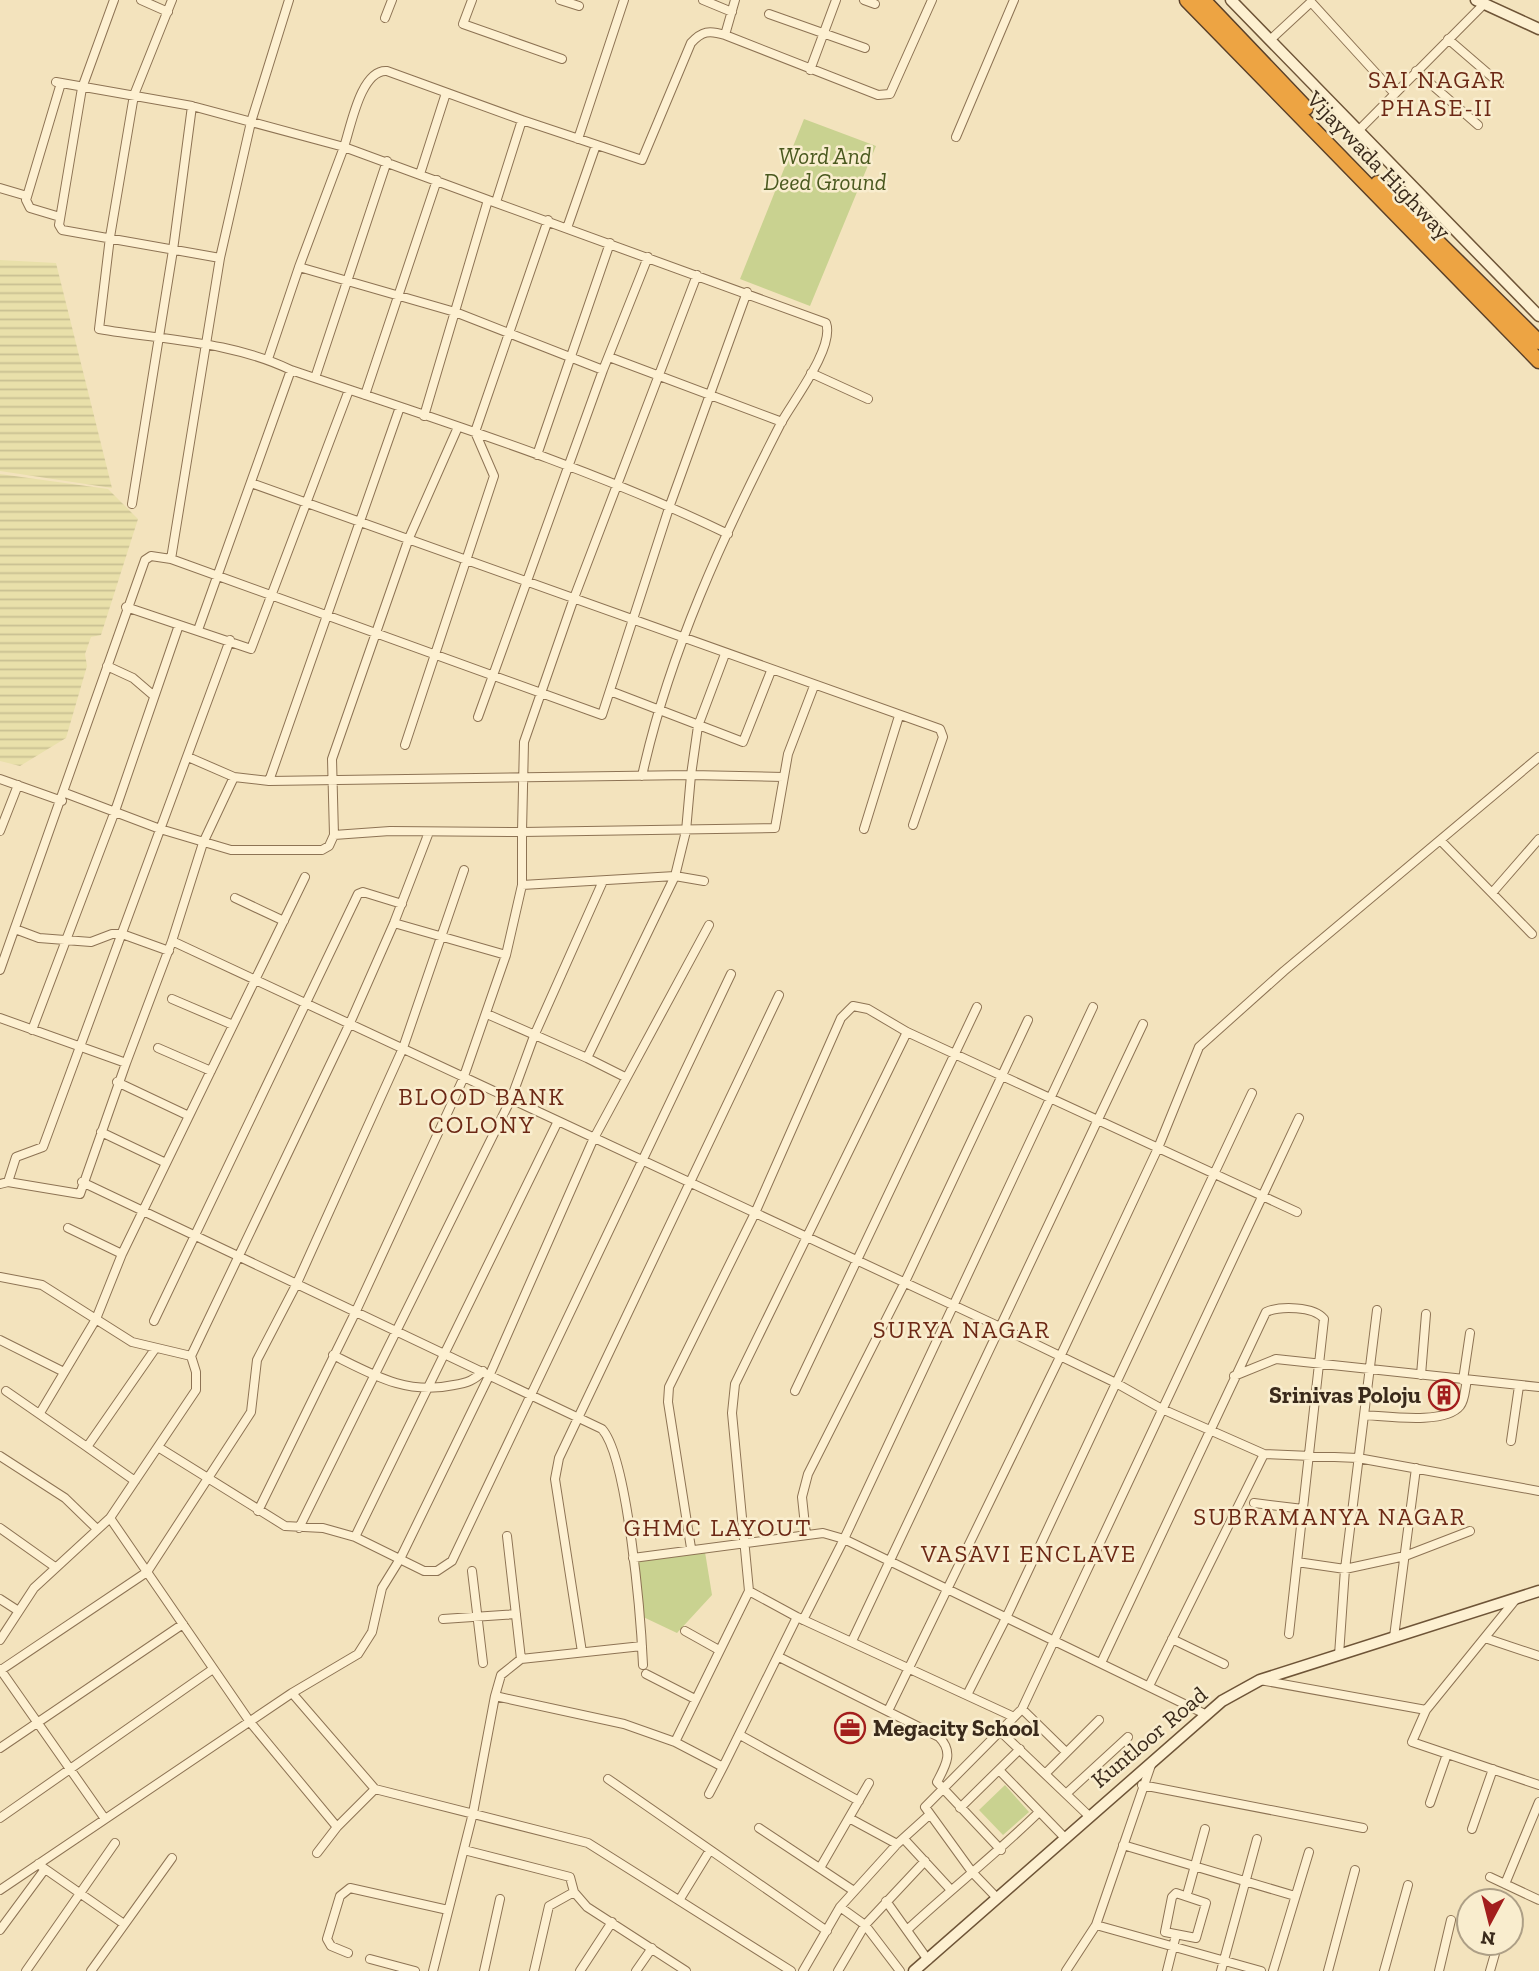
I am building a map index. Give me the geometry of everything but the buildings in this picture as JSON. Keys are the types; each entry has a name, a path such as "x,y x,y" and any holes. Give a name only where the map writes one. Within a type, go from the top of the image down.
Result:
{"highway":[{"name":"Vijaywada Highway","path":"1187,0 1539,361"},
{"name":"Vijaywada Highway","path":"1203,0 1340,146 1539,342"}],"street":[{"path":"114,0 82,88 60,216 62,230 220,258"},
{"path":"141,0 168,12"},
{"path":"172,0 134,95 110,237 99,329 157,339 206,343 268,359 291,370 475,432 619,485 670,505 728,534"},
{"path":"171,559 220,258 251,122 289,0"},
{"path":"386,18 392,0"},
{"path":"472,0 463,24 562,59"},
{"path":"560,0 579,6"},
{"path":"578,139 624,0"},
{"path":"703,0 732,12"},
{"path":"725,35 735,0"},
{"path":"810,70 836,0"},
{"path":"864,0 875,4"},
{"path":"268,359 367,80 372,74 387,71 642,160 691,43 700,33 711,31 725,35 878,95 890,94 932,0"},
{"path":"956,137 1014,0"},
{"path":"1231,0 1539,316"},
{"path":"1270,40 1310,1 1394,93"},
{"path":"1358,131 1448,39 1481,1 1539,29"},
{"path":"769,14 865,48"},
{"path":"1448,39 1499,83"},
{"path":"1416,71 1478,125"},
{"path":"60,216 27,205 27,196 58,83 192,107 344,147 826,323 828,336 811,373 782,422 728,534 682,639 657,710 642,776"},
{"path":"420,174 446,93"},
{"path":"132,504 173,250 192,107"},
{"path":"424,416 455,312 522,120"},
{"path":"567,228 596,145"},
{"path":"316,378 387,161"},
{"path":"365,395 437,180"},
{"path":"0,188 27,196"},
{"path":"405,745 494,476 475,432 548,220"},
{"path":"537,455 610,243"},
{"path":"478,717 603,370 648,257"},
{"path":"299,267 455,312 603,370"},
{"path":"258,1511 356,1311 463,1079 487,1014 506,955 522,885 524,742 543,694 574,598 697,275"},
{"path":"0,970 63,797 127,607 145,560 151,556 171,559 602,715 670,505 747,292"},
{"path":"609,357 712,393 782,422"},
{"path":"198,630 291,370"},
{"path":"811,373 868,399"},
{"path":"127,607 251,649 349,390"},
{"path":"269,781 400,407"},
{"path":"0,779 115,811 203,844 230,850 321,850 329,846 334,835 332,759 410,538 458,427"},
{"path":"251,483 360,519 682,639 940,729 943,733 913,825"},
{"path":"32,1030 115,811 179,625"},
{"path":"230,640 43,1147 16,1157 4,1183 77,1195 169,951 203,844 234,777"},
{"path":"587,1058 675,876 686,831 698,726 725,654"},
{"path":"107,666 133,678 154,696"},
{"path":"610,691 743,742 771,671"},
{"path":"334,835 775,828 788,754 814,686"},
{"path":"864,828 899,716"},
{"path":"188,757 234,777 269,781 691,775 784,778"},
{"path":"888,1711 949,1591 1158,1148 1191,1060 1208,1036 1539,757"},
{"path":"0,831 18,785"},
{"path":"0,1640 17,1609 55,1567 110,1518 196,1390 196,1372 191,1356 350,1023 402,904 429,832"},
{"path":"1492,893 1539,839"},
{"path":"1441,841 1532,933"},
{"path":"105,1819 1,1670 146,1572 251,1412 257,1360 297,1283 403,1048 464,870"},
{"path":"522,885 675,876 704,881"},
{"path":"40,1413 96,1319 122,1254 305,877"},
{"path":"299,1528 511,1099 534,1036 603,881"},
{"path":"153,1321 304,1001 360,892 402,904"},
{"path":"235,898 284,921"},
{"path":"394,923 506,955"},
{"path":"0,1890 41,1867 105,1819 292,1693 358,1654 367,1643 382,1587 400,1559 593,1140 709,925"},
{"path":"15,929 39,937 91,942 112,934 122,934 169,951"},
{"path":"172,941 256,978 593,1140 691,1182 1000,1327 1116,1383 1162,1409 1264,1454 1358,1458 1539,1491"},
{"path":"158,1447 285,1526 323,1528 355,1537 430,1571 436,1571 452,1561 731,974"},
{"path":"582,1652 555,1479 559,1458 779,995"},
{"path":"172,999 233,1025"},
{"path":"691,1548 668,1402 669,1387 755,1213 847,1011 862,1006 907,1032 1297,1212"},
{"path":"796,1391 977,1007"},
{"path":"709,1794 779,1657 844,1539 1093,1007"},
{"path":"487,1014 625,1077"},
{"path":"0,1018 126,1063"},
{"path":"806,1535 803,1485 904,1284 1028,1020"},
{"path":"852,1642 1143,1024"},
{"path":"675,1742 749,1591 732,1413 733,1394 742,1366 808,1238 907,1032"},
{"path":"158,1048 211,1070"},
{"path":"117,1083 189,1116"},
{"path":"967,1695 1006,1618 1252,1093"},
{"path":"998,1898 972,1872 925,1807 1022,1709 1299,1118"},
{"path":"355,1537 558,1121"},
{"path":"101,1132 166,1163"},
{"path":"82,1182 603,1429 614,1448 633,1558 643,1664"},
{"path":"68,1228 122,1254"},
{"path":"0,1277 42,1285 132,1342 191,1356"},
{"path":"1101,1663 1211,1431 1234,1376 1266,1312 1274,1309 1315,1312 1322,1317 1289,1634"},
{"path":"1339,1655 1345,1569 1377,1310"},
{"path":"1421,1375 1426,1314"},
{"path":"1364,1415 1421,1418 1452,1412 1463,1402 1470,1333"},
{"path":"0,1340 64,1372"},
{"path":"87,1447 155,1349"},
{"path":"333,1355 392,1384 429,1389 477,1379 487,1372"},
{"path":"1234,1376 1276,1359 1539,1387"},
{"path":"1511,1441 1519,1386"},
{"path":"6,1391 135,1480"},
{"path":"1149,1686 1264,1454"},
{"path":"0,1456 65,1498 96,1528"},
{"path":"1394,1637 1416,1468"},
{"path":"1254,1503 1303,1509"},
{"path":"110,1518 250,1722 337,1827"},
{"path":"0,1528 55,1567"},
{"path":"1297,1562 1345,1569 1405,1556 1470,1531"},
{"path":"633,1558 691,1548 746,1544 823,1533 844,1539 1205,1714"},
{"path":"507,1536 521,1659"},
{"path":"472,1571 483,1663"},
{"path":"749,1591 800,1619 910,1667 1014,1717"},
{"name":"Kuntloor Road","path":"914,1971 1205,1714 1260,1680 1539,1591"},
{"path":"1518,1597 1426,1710 1412,1742 1539,1785"},
{"path":"0,1598 17,1609"},
{"path":"443,1619 516,1614"},
{"path":"0,1748 157,1639 183,1624"},
{"path":"685,1631 719,1650"},
{"path":"1172,1639 1224,1664"},
{"path":"1485,1639 1539,1656"},
{"path":"433,1971 473,1813 501,1675 521,1659 642,1646"},
{"path":"779,1657 939,1737 947,1745 949,1754 937,1782 1001,1850"},
{"path":"0,1818 213,1669"},
{"path":"646,1674 695,1699"},
{"path":"1260,1680 1426,1710"},
{"path":"292,1693 375,1789 588,1843 791,1971"},
{"path":"495,1696 624,1724 675,1742 723,1767"},
{"path":"1022,1709 1066,1752"},
{"path":"1045,1774 1099,1720"},
{"path":"1001,1732 1089,1816"},
{"path":"740,1735 859,1801"},
{"path":"1067,1794 1128,1737"},
{"path":"960,1808 1020,1749"},
{"path":"1430,1803 1447,1754"},
{"path":"1066,1971 1096,1925 1151,1764"},
{"path":"1472,1829 1493,1769"},
{"path":"999,1770 1066,1839"},
{"path":"608,1779 827,1931"},
{"path":"820,1868 869,1783"},
{"path":"1142,1786 1363,1828"},
{"path":"317,1853 337,1827 375,1789"},
{"path":"1505,1884 1539,1802"},
{"path":"907,1930 1001,1850 1038,1813"},
{"path":"803,1971 840,1907 900,1841 929,1816"},
{"path":"849,1818 900,1841 925,1861 951,1890"},
{"path":"759,1828 854,1891"},
{"path":"1188,1891 1205,1829"},
{"path":"1221,1971 1257,1839"},
{"path":"26,1971 116,1843"},
{"path":"1123,1845 1295,1896"},
{"path":"464,1850 570,1877 574,1892 587,1907 686,1971"},
{"path":"680,1899 710,1850"},
{"path":"1273,1971 1308,1852"},
{"path":"91,1971 172,1858"},
{"path":"838,1971 865,1925 925,1861"},
{"path":"41,1867 124,1924"},
{"path":"0,1930 41,1867"},
{"path":"1328,1971 1355,1870"},
{"path":"1490,1877 1539,1900"},
{"path":"1384,1971 1408,1885"},
{"path":"348,1953 331,1946 327,1939 340,1896 350,1888 448,1910"},
{"path":"534,1971 549,1906 574,1892"},
{"path":"1174,1894 1205,1900 1206,1906 1196,1938 1176,1935 1164,1930 1174,1894"},
{"path":"484,1971 500,1899"},
{"path":"886,1901 928,1960"},
{"path":"840,1907 865,1925 900,1971"},
{"path":"1438,1971 1451,1920"},
{"path":"580,1971 612,1922"},
{"path":"1096,1925 1261,1971"},
{"path":"1167,1971 1176,1935"},
{"path":"636,1971 652,1948"},
{"path":"370,1959 415,1971"}],"shaded area":[{"path":"0,260 56,263 112,488 0,471"},
{"path":"0,474 108,489 138,519 101,635 91,637 85,654 87,666 66,738 20,766 0,761"}],"green space":[{"name":"Word And Deed Ground","path":"804,119 876,146 810,306 740,279"},
{"path":"705,1552 712,1595 677,1633 639,1615 638,1561"},
{"path":"1005,1785 1029,1812 1003,1835 979,1810"}],"place":[{"name":"Srinivas Poloju","path":"1444,1395"},
{"name":"Megacity School","path":"850,1728"}],"district":[{"name":"SAI NAGAR PHASE-II","path":"1437,93"},
{"name":"BLOOD BANK COLONY","path":"482,1110"},
{"name":"SURYA NAGAR","path":"962,1329"},
{"name":"SUBRAMANYA NAGAR","path":"1330,1516"},
{"name":"GHMC LAYOUT","path":"718,1527"},
{"name":"VASAVI ENCLAVE","path":"1029,1553"}]}
